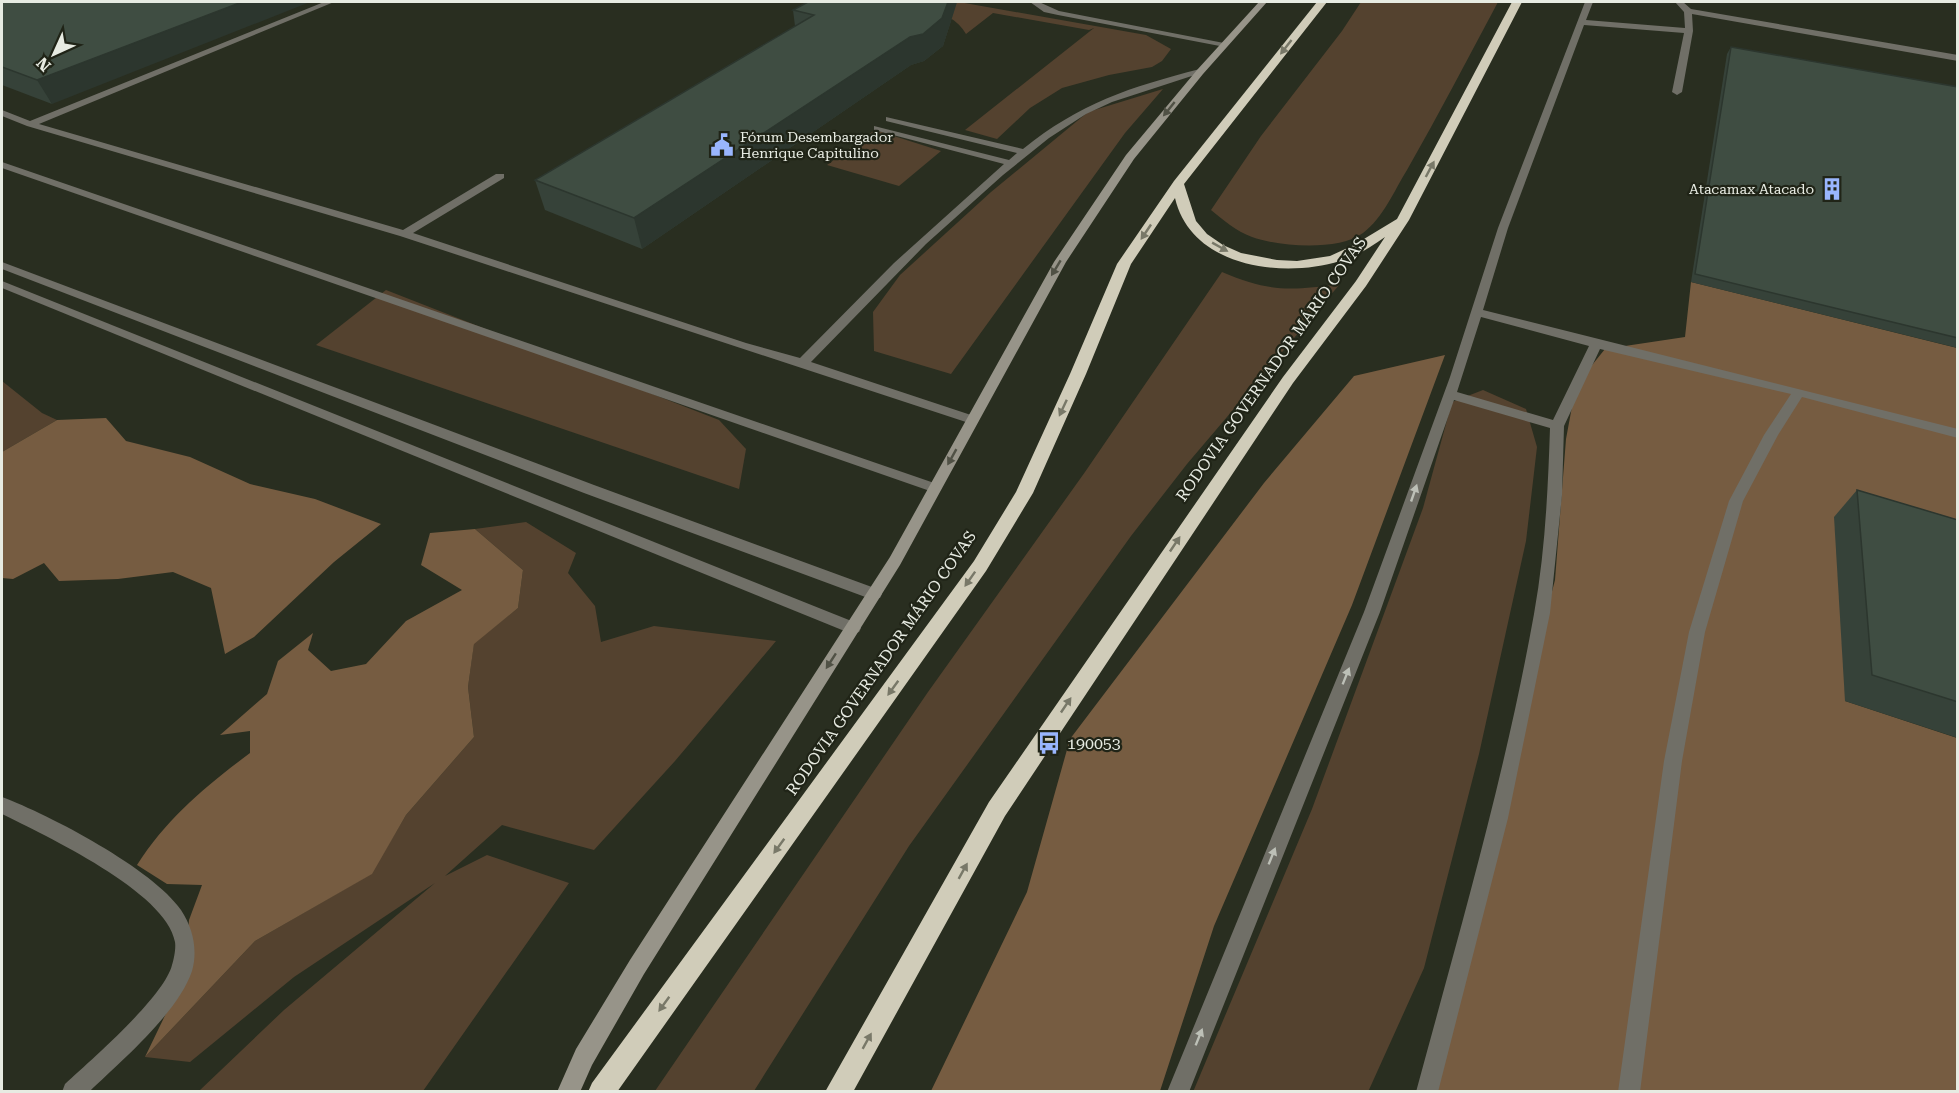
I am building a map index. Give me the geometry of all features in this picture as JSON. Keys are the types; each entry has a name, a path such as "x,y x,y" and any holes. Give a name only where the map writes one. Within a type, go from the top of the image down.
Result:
{"highway":[{"name":"RODOVIA GOVERNADOR MÁRIO COVAS","path":"601,1092 980,566 1024,493 1078,374 1124,264 1179,184 1322,2"},
{"name":"RODOVIA GOVERNADOR MÁRIO COVAS","path":"838,1092 997,809 1281,389 1361,283 1403,220 1517,2"},
{"path":"1179,184 1186,214 1190,223 1200,233 1222,249 1265,264 1311,264 1336,259 1403,220"}],"main road":[{"path":"568,1092 584,1057 637,967 895,561 1060,262 1130,157 1200,72 1263,2"}],"street":[{"path":"30,124 330,2"},
{"path":"1034,2 1047,10 1225,44"},
{"path":"1178,1092 1372,612 1477,312 1503,228 1589,2"},
{"path":"1679,2 1688,11 1958,58"},
{"path":"1677,92 1689,31 1688,11"},
{"path":"1582,22 1689,31"},
{"path":"803,363 847,315 947,217 1025,152 1095,105 1200,72"},
{"path":"2,113 30,124 404,234 972,420"},
{"path":"889,119 1025,152"},
{"path":"877,128 1011,163"},
{"path":"950,147 962,137"},
{"path":"2,165 934,488"},
{"path":"404,234 500,176"},
{"path":"2,265 589,489 874,594"},
{"path":"2,284 853,628"},
{"path":"1477,312 1958,434"},
{"path":"1427,1092 1499,818 1542,613 1555,495 1557,426 1596,344"},
{"path":"1629,1092 1673,761 1697,632 1736,501 1771,435 1799,392"},
{"path":"1449,394 1557,426"},
{"path":"2,805 128,874 168,907 178,920 187,944 183,967 173,986 136,1028 73,1092"}],"shaded area":[{"path":"870,2 959,2 1146,35 1171,49 1162,61 1152,67 1109,75 1062,88 1030,108 997,139 965,130 1094,28 1089,30 993,13 966,34 959,24 937,12 910,6"},
{"path":"1361,2 1498,2 1407,170 1382,212 1370,227 1352,239 1325,245 1293,245 1246,235 1211,210 1261,136 1342,31"},
{"path":"1163,89 1125,133 951,374 874,351 873,312 900,275 991,192 1088,112"},
{"path":"875,130 941,151 899,186 827,165"},
{"path":"1222,272 1253,283 1280,288 1293,289 1340,284 1187,464 1131,536 909,846 754,1091 655,1091 928,692 1085,472"},
{"path":"1691,282 1957,348 1957,555 1845,701 1957,738 1957,1091 1422,1092 1555,580 1566,439 1576,385 1605,349 1685,337"},
{"path":"386,290 719,420 746,449 739,489 316,345"},
{"path":"1445,355 1352,605 1214,926 1160,1091 931,1091 1027,892 1070,739 1264,483 1354,376"},
{"path":"2,381 42,413 57,420 2,452"},
{"path":"1483,390 1526,409 1537,447 1526,541 1479,754 1424,968 1368,1092 1193,1092 1312,809 1423,508 1452,402"},
{"path":"106,418 126,441 190,457 250,484 315,499 381,524 334,562 254,637 225,654 211,588 173,572 118,579 59,581 44,563 13,579 2,578 2,452 57,420"},
{"path":"526,522 576,553 568,573 595,606 601,642 654,626 776,641 675,761 594,850 502,825 445,876 487,855 569,883 423,1091 199,1091 284,1010 435,883 294,977 190,1062 145,1057 255,941 371,874 406,815 474,737 468,687 474,643 518,608 523,570 475,529"},
{"path":"475,529 523,570 518,608 474,644 468,687 474,737 406,815 372,874 255,941 145,1057 185,974 189,920 202,885 167,884 137,865 161,832 188,804 250,753 250,731 220,735 267,694 278,661 313,633 308,650 331,671 366,664 406,621 462,590 421,565 430,533"}],"building":[{"path":"2,2 242,2 37,80 2,67"},
{"name":"Fórum Desembargador Henrique Capitulino","path":"808,2 948,2 942,18 923,34 910,37 634,218 535,180 814,15 793,10"},
{"name":"Atacamax Atacado","path":"1731,47 1958,87 1958,338 1695,274"},
{"path":"1857,490 1958,520 1958,702 1872,675"}],"place":[{"name":"Fórum Desembargador Henrique Capitulino","path":"722,145"},
{"name":"Atacamax Atacado","path":"1832,189"},
{"name":"190053","path":"1049,743"}]}
